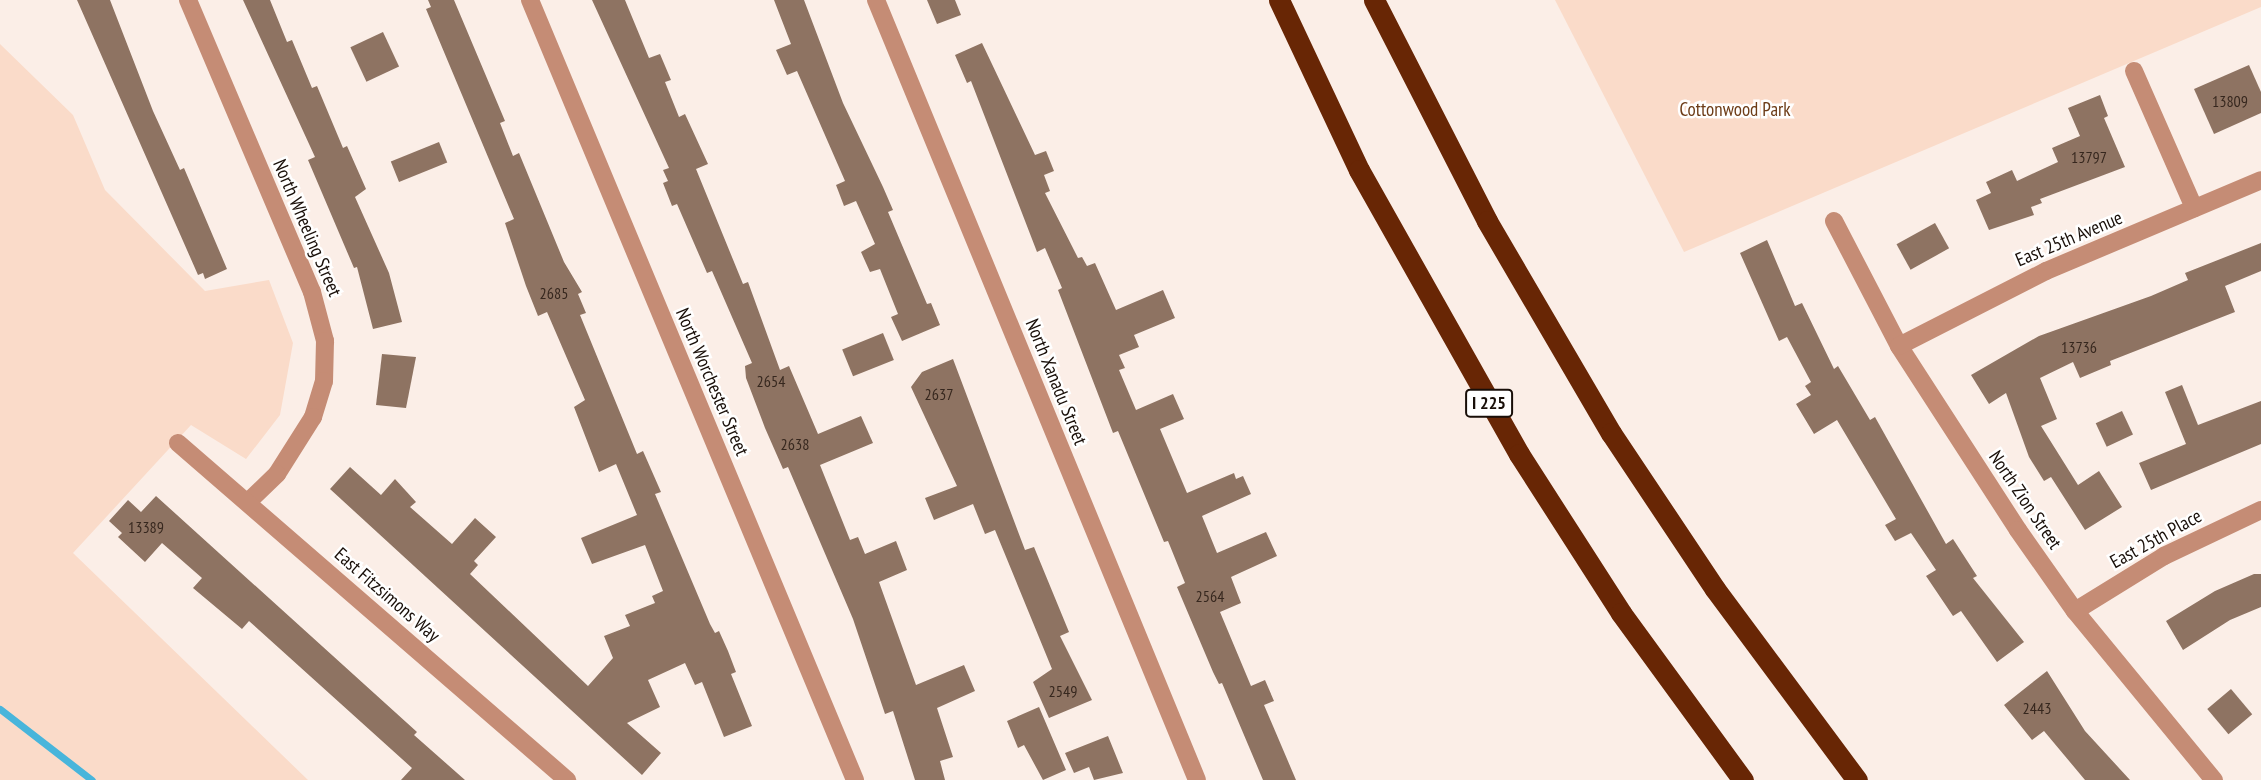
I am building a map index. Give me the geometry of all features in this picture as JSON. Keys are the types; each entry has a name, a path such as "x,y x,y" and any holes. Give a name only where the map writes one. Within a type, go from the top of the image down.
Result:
{"highway":[{"name":"I 225","path":"1279,0 1359,170 1484,395 1614,602 1743,780"},
{"path":"1374,0 1481,210 1597,411 1709,580 1857,780"}],"street":[{"name":"North Wheeling Street","path":"188,0 312,292 325,341 324,381 313,417 276,474 248,502"},
{"name":"North Worchester Street","path":"530,0 855,780"},
{"name":"North Xanadu Street","path":"876,0 1197,780"},
{"path":"2134,71 2194,208"},
{"name":"East 25th Avenue","path":"1899,346 2014,286 2261,180"},
{"name":"North Zion Street","path":"1834,221 1899,346 2075,611 2214,780"},
{"name":"East Fitzsimons Way","path":"178,443 567,780"},
{"name":"East 25th Place","path":"2075,611 2189,542 2261,510"}],"green space":[{"name":"Cottonwood Park","path":"1555,0 2261,0 2261,7 1684,252"},
{"path":"0,44 73,115 105,190 205,291 269,280 293,343 280,415 246,459 191,425 73,553 308,780 0,780"}],"building":[{"path":"77,0 110,0 153,111 180,170 184,168 227,269 205,279 203,273 198,275"},
{"path":"243,0 270,0 287,42 292,40 312,88 317,86 343,148 347,146 366,189 355,197 389,273 402,322 373,329 357,267 354,268 308,160 315,157"},
{"path":"428,0 454,0 505,121 500,123 513,156 519,153 564,262 582,292 578,294 586,313 580,315 637,454 643,451 661,492 655,494 710,624 715,633 719,631 728,651 736,672 731,674 752,726 724,737 702,682 695,685 685,663 648,680 660,707 627,723 661,753 642,775 330,489 350,467 381,495 395,479 416,502 410,507 452,544 475,518 496,537 474,561 478,565 470,574 588,686 613,658 604,636 630,626 625,615 655,603 652,596 663,591 645,545 592,564 581,538 637,515 616,464 599,472 574,407 585,400 547,312 538,316 526,286 505,223 514,219 426,9 431,7"},
{"path":"592,0 625,0 649,58 660,54 671,80 665,82 679,117 685,114 708,164 696,169 743,284 748,282 780,370 789,366 818,434 861,416 873,443 820,465 850,540 858,537 865,554 896,541 907,570 879,582 916,685 964,665 975,691 937,708 953,757 940,761 945,780 915,780 893,711 885,714 853,619 788,467 783,469 746,378 745,366 752,363 712,271 707,273 677,204 672,206 663,183 668,181 663,170 669,168"},
{"path":"774,0 804,0 843,103 893,210 888,212 927,304 931,303 940,325 902,341 891,317 898,314 880,269 870,272 861,252 875,244 856,201 844,206 836,185 845,181 797,71 787,75 776,50 791,44"},
{"path":"927,0 955,0 961,15 937,24"},
{"path":"383,32 399,66 366,82 350,47"},
{"path":"982,43 1035,155 1046,151 1054,171 1044,175 1050,191 1045,193 1078,258 1082,257 1087,266 1095,263 1116,310 1163,290 1175,318 1134,335 1139,347 1119,355 1125,368 1119,370 1136,410 1173,394 1184,419 1160,429 1187,493 1234,473 1236,479 1243,476 1251,494 1202,516 1217,553 1266,532 1277,556 1231,577 1241,603 1220,612 1251,686 1265,680 1274,701 1264,705 1296,780 1263,780 1222,683 1219,684 1213,672 1177,587 1185,583 1168,541 1164,542 1118,431 1113,433 1058,290 1062,288 1045,248 1037,252 971,81 967,83 955,55"},
{"path":"2249,65 2261,92 2261,113 2214,134 2194,89"},
{"path":"2100,95 2108,116 2104,118 2125,167 2040,199 2042,203 2031,207 2034,215 1989,230 1976,200 1991,193 1986,182 2012,170 2017,181 2058,162 2052,148 2080,136 2068,108"},
{"path":"439,142 447,162 399,182 391,161"},
{"path":"1935,223 1949,248 1911,270 1897,244"},
{"path":"1767,240 1795,306 1802,303 1834,369 1838,366 1870,420 1875,417 1946,544 1953,539 1977,576 1973,578 2024,642 1997,662 1961,611 1953,616 1926,576 1936,570 1911,533 1895,541 1885,525 1896,519 1837,420 1814,434 1796,404 1811,395 1805,386 1811,382 1787,337 1779,341 1740,253"},
{"path":"2261,243 2261,271 2225,286 2235,312 2110,361 2111,365 2080,378 2073,362 2040,378 2057,419 2041,426 2078,485 2099,471 2122,507 2085,530 2051,477 2044,481 2029,457 2006,393 1989,404 1971,375 2039,336 2151,296 2188,280 2185,273"},
{"path":"883,333 894,360 853,376 842,349"},
{"path":"382,354 416,357 406,408 376,405"},
{"path":"953,359 1025,550 1034,547 1069,632 1060,636 1092,700 1049,718 1033,682 1052,669 995,530 985,534 973,504 934,520 925,498 957,486 911,387 922,372"},
{"path":"2182,385 2198,425 2261,401 2261,444 2151,490 2139,463 2186,444 2165,392"},
{"path":"2122,411 2133,435 2107,447 2096,423"},
{"path":"156,496 417,732 414,735 465,780 401,780 412,768 249,621 242,629 193,588 202,578 162,543 145,562 118,537 122,533 109,521 128,500 141,512"},
{"path":"2254,574 2261,574 2261,607 2230,620 2183,650 2166,621 2215,591"},
{"path":"2047,671 2085,731 2130,780 2085,780 2044,731 2032,740 2004,705"},
{"path":"2231,689 2252,714 2228,734 2207,709"},
{"path":"1039,707 1066,770 1043,780 1024,745 1018,748 1007,721"},
{"path":"1108,736 1123,773 1094,780 1089,767 1074,773 1065,753"}],"waterway":[{"path":"0,709 92,780"}]}
